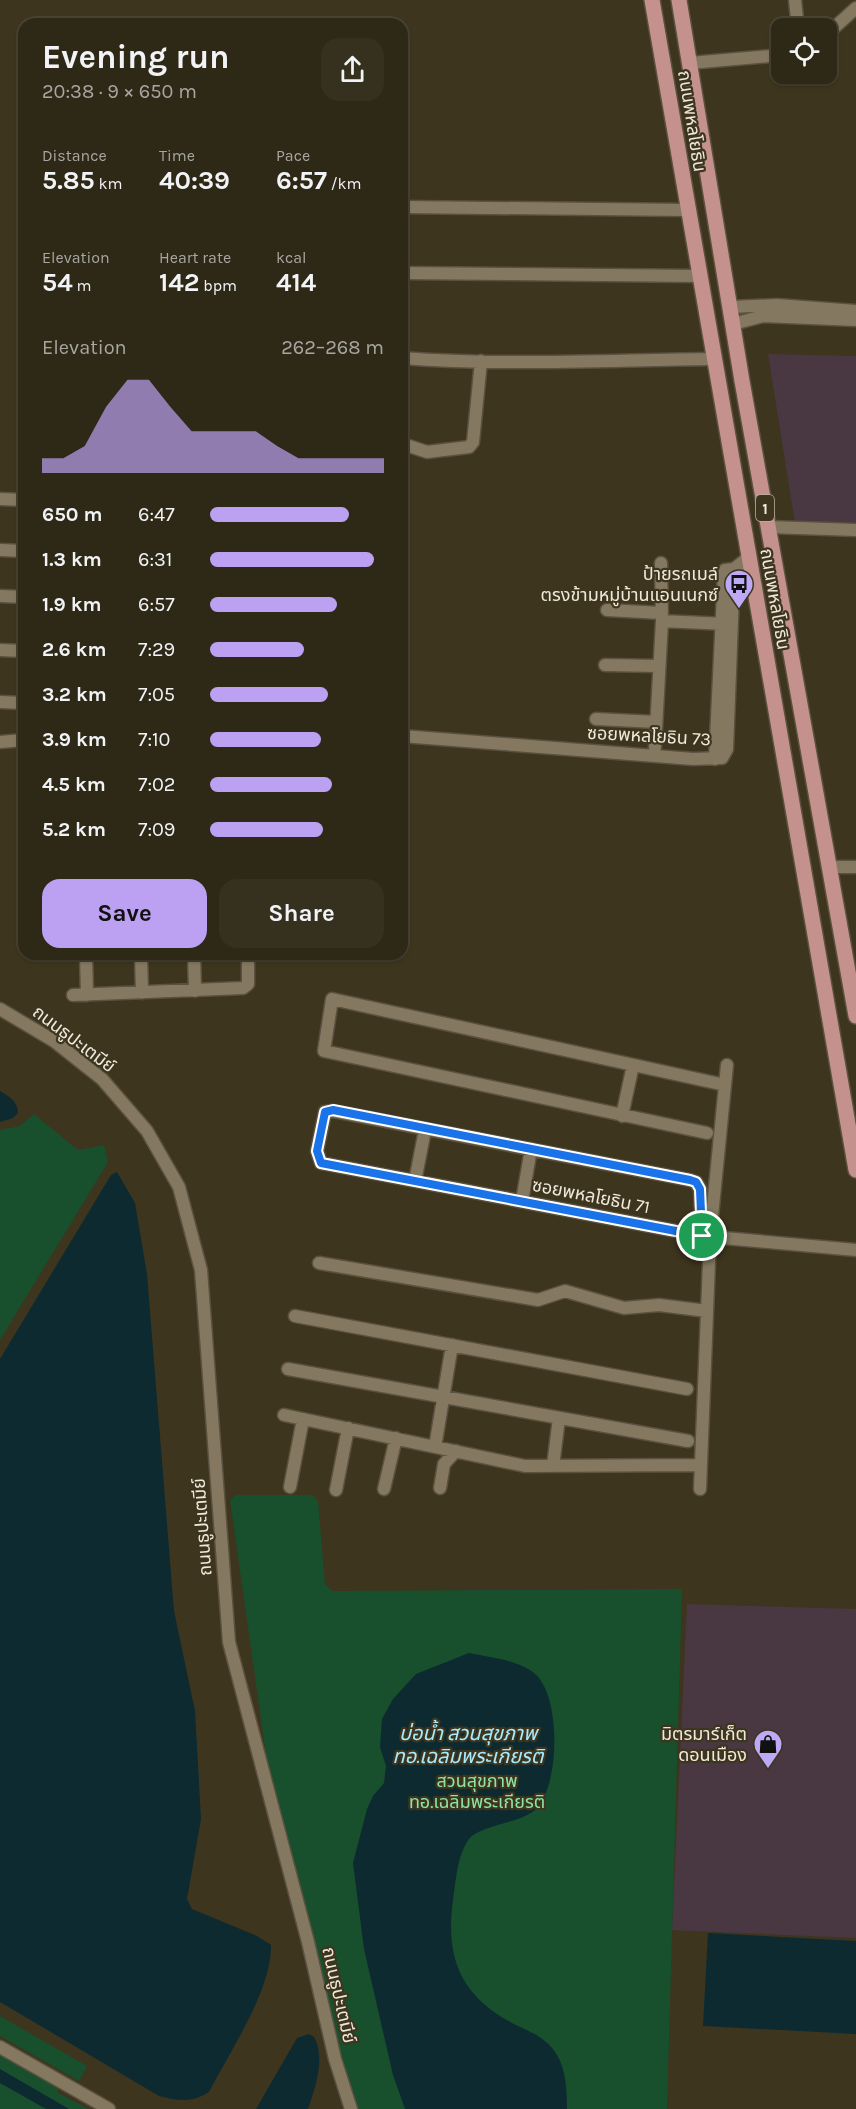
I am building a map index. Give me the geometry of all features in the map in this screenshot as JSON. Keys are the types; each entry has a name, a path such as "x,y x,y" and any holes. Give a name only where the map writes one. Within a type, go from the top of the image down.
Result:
{"main road":[{"name":"ถนนพหลโยธิน","path":"652,0 712,359 856,1170"},
{"name":"ถนนพหลโยธิน","path":"679,0 733,324 856,1016"},
{"path":"798,845 807,849 817,848 824,836"}],"street":[{"path":"795,0 797,18"},
{"path":"837,24 856,8"},
{"path":"690,63 771,56"},
{"path":"408,207 687,210"},
{"path":"408,273 699,276"},
{"path":"731,307 777,305 856,311"},
{"path":"733,324 763,316 856,320"},
{"path":"408,358 481,362 712,359"},
{"path":"409,446 427,452 468,447 473,442 481,362"},
{"path":"0,499 18,500"},
{"path":"769,526 856,530"},
{"path":"0,550 18,551"},
{"path":"714,759 719,628 724,573 726,570 734,569 748,558"},
{"path":"655,747 661,621 661,563"},
{"name":"ซอยพหลโยธิน 73","path":"408,736 722,758 727,748 734,628 734,569"},
{"path":"0,596 18,597"},
{"path":"607,610 661,621 734,628"},
{"path":"0,650 18,651"},
{"path":"605,665 659,666"},
{"path":"0,702 18,703"},
{"path":"596,718 656,722"},
{"path":"0,742 18,740"},
{"path":"830,867 856,867"},
{"path":"86,960 87,995"},
{"path":"141,960 142,993"},
{"path":"194,960 195,991"},
{"path":"73,995 195,991 246,986 249,979 248,960"},
{"path":"707,1133 324,1051 332,999 725,1085"},
{"name":"ถนนธูปะเตมีย์","path":"0,1009 54,1041 102,1079 147,1131 179,1187 201,1270 229,1642 308,1942 335,2058 351,2109"},
{"path":"622,1116 633,1065"},
{"path":"706,1236 727,1065"},
{"name":"ซอยพหลโยธิน 71","path":"425,1130 327,1111 317,1151 321,1163 706,1236 856,1250"},
{"path":"415,1181 425,1130 696,1182 700,1189 706,1236 707,1311 700,1489"},
{"path":"522,1201 531,1149"},
{"path":"319,1263 538,1300 565,1291 624,1308 658,1305 707,1311"},
{"path":"295,1316 687,1389"},
{"path":"435,1447 452,1345"},
{"path":"288,1369 688,1441"},
{"path":"284,1415 525,1466 701,1465"},
{"path":"553,1466 559,1418"},
{"path":"290,1487 303,1419"},
{"path":"336,1490 348,1428"},
{"path":"384,1489 396,1438"},
{"path":"440,1488 444,1464 456,1451"},
{"path":"0,2047 109,2109"}],"shaded area":[{"path":"768,354 856,356 856,526 795,523"},
{"name":"มิตรมาร์เก็ต ดอนเมือง","path":"687,1604 856,1609 856,1938 672,1930"}],"green space":[{"path":"34,1114 78,1150 104,1145 108,1162 0,1340 0,1130 20,1126"},
{"name":"สวนสุขภาพ ทอ.เฉลิมพระเกียรติ","path":"236,1495 313,1495 318,1501 325,1584 332,1591 682,1589 667,2109 351,2109 269,1776 230,1500"},
{"path":"0,2016 87,2066 79,2081 0,2036"},
{"path":"0,2049 61,2084 57,2092 88,2109 0,2109"}],"water":[{"path":"0,1091 15,1103 18,1113 13,1118 0,1122"},
{"path":"117,1172 135,1203 147,1274 174,1611 195,1711 201,1819 187,1899 192,1909 257,1936 271,1945 265,1981 257,2000 209,2092 197,2098 185,2100 159,2096 0,2002 0,1359 111,1175"},
{"name":"บ่อน้ำ สวนสุขภาพ ทอ.เฉลิมพระเกียรติ","path":"469,1653 512,1662 534,1673 543,1684 549,1701 554,1742 549,1782 543,1799 535,1810 528,1815 474,1834 465,1846 458,1868 451,1921 455,1958 469,1988 481,2001 496,2013 542,2039 555,2052 564,2072 567,2109 405,2109 393,2075 364,1949 353,1863 367,1809 373,1796 384,1783 386,1766 380,1747 382,1719 393,1699 416,1674"},
{"path":"708,1933 856,1941 856,2034 703,2026"},
{"path":"309,2034 314,2037 317,2045 319,2063 308,2109 256,2109 297,2038"},
{"path":"0,2069 69,2109 46,2109 0,2083"}],"place":[{"name":"ป้ายรถเมล์ ตรงข้ามหมู่บ้านแอนเนกซ์","path":"739,610"},
{"name":"มิตรมาร์เก็ต ดอนเมือง","path":"768,1770"}],"route":[{"path":"333,1110 425,1130 690,1180 696,1182 700,1189 702,1236 321,1163 318,1161 317,1151 325,1112 333,1110"}]}
